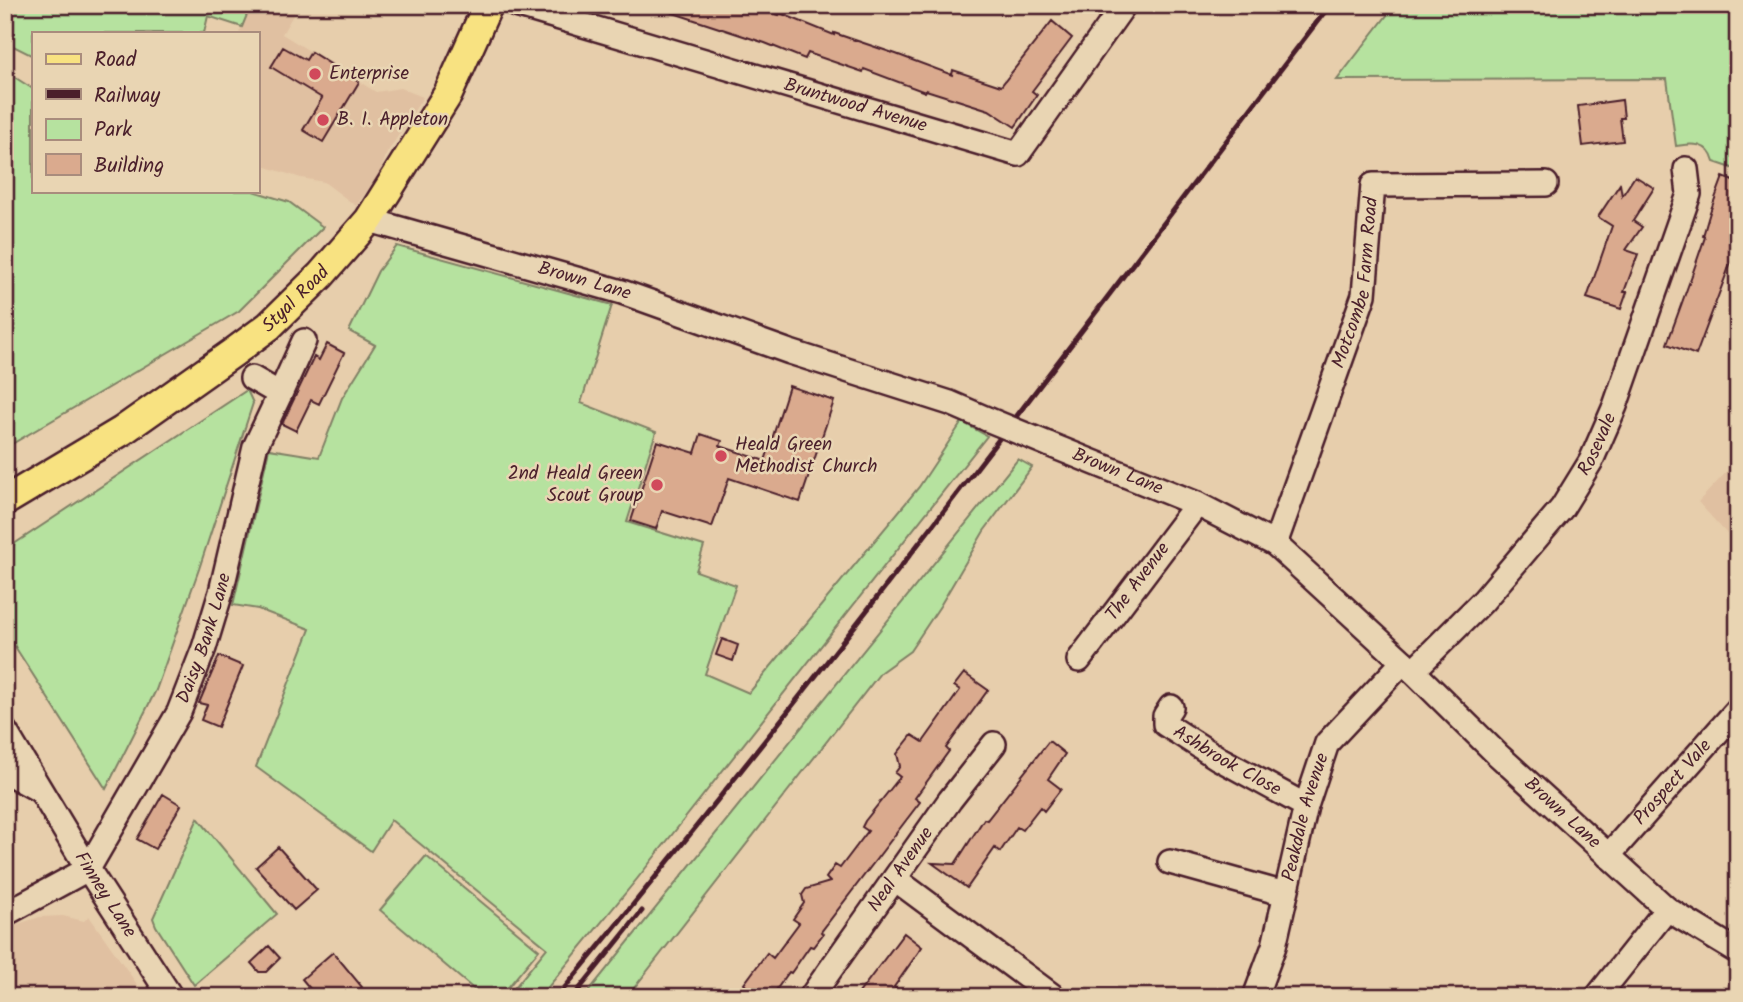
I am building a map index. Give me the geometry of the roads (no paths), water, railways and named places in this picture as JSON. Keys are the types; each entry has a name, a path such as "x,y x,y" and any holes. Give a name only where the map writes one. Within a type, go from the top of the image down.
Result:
{"main road":[{"name":"Styal Road","path":"5,501 122,431 269,326 321,275 369,220 448,94 488,5"}],"street":[{"name":"Bruntwood Avenue","path":"516,5 1018,154 1124,5"},
{"name":"Rosevale","path":"1408,666 1483,601 1562,508 1591,461 1615,406 1689,194 1686,169"},
{"name":"Motcombe Farm Road","path":"1275,544 1364,295 1373,185 1546,184"},
{"name":"Brown Lane","path":"369,220 622,292 790,352 950,404 1196,504 1275,544 1408,666 1497,754 1667,909 1738,951"},
{"name":"Daisy Bank Lane","path":"88,869 179,712 204,648 221,592 255,447 304,341"},
{"path":"252,378 280,394"},
{"name":"The Avenue","path":"1079,660 1196,504"},
{"name":"Peakdale Avenue","path":"1255,997 1274,946 1306,806 1327,743 1408,666"},
{"name":"Ashbrook Close","path":"1171,707 1165,716 1165,724 1218,758 1306,806"},
{"name":"Prospect Vale","path":"1608,856 1738,709"},
{"name":"Finney Lane","path":"5,731 88,869 171,997"},
{"name":"Neal Avenue","path":"811,997 950,800 994,744"},
{"path":"5,768 10,774 41,791"},
{"path":"1170,862 1285,894"},
{"path":"5,914 88,869"},
{"path":"895,879 1054,997"},
{"path":"1597,997 1667,909"}],"railway":[{"path":"557,997 657,876 852,629 1330,5"},
{"path":"573,997 642,911"}],"place":[{"name":"Enterprise","path":"315,74"},
{"name":"B. I. Appleton","path":"323,120"},
{"name":"Heald Green Methodist Church","path":"721,456"},
{"name":"2nd Heald Green Scout Group","path":"657,485"}]}
